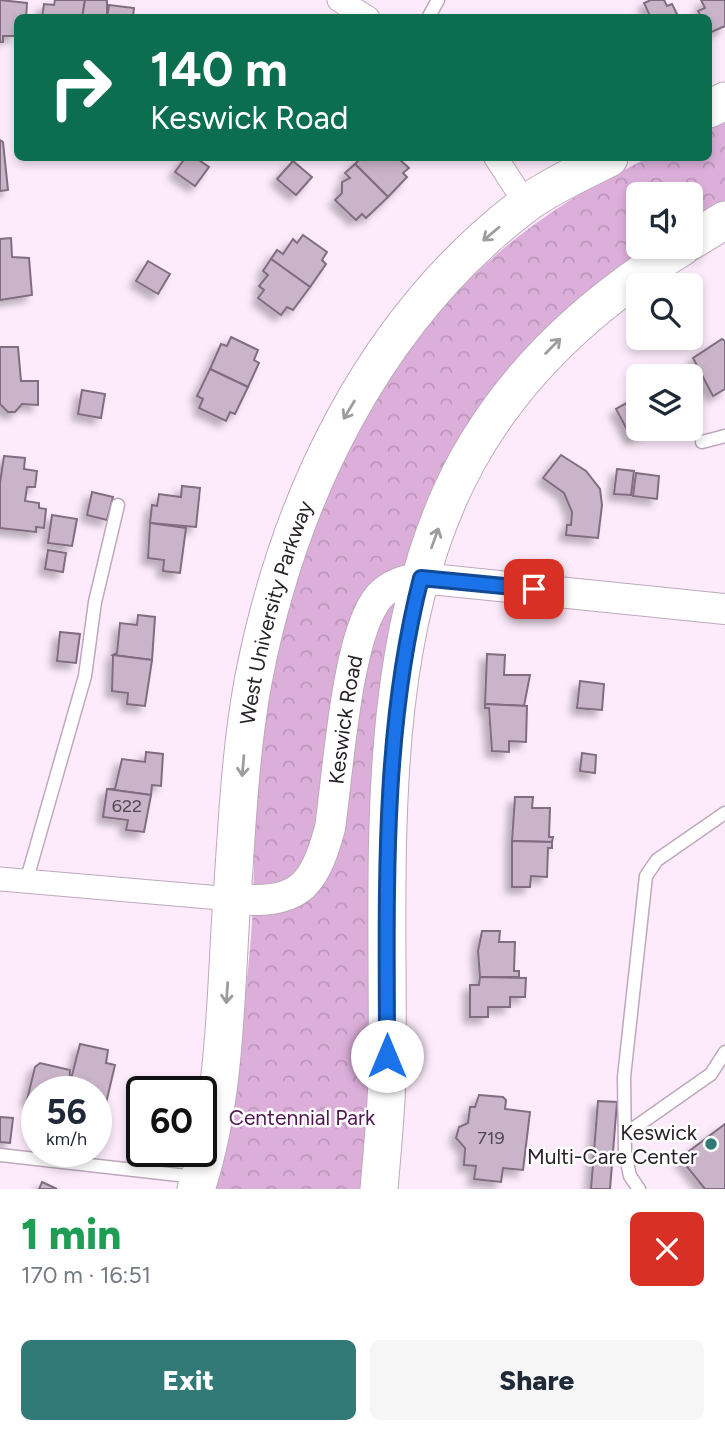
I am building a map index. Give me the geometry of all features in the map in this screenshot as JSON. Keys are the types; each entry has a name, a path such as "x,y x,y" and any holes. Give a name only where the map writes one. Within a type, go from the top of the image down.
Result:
{"main road":[{"name":"West University Parkway","path":"198,1183 220,1078 232,899 253,684 293,527 343,420 400,331 473,250 526,204 604,161"},
{"path":"703,234 725,220"},
{"path":"379,1189 387,1081 387,896 392,748 404,657 421,578 467,461 521,382 549,349 584,317 642,271 662,259"}],"street":[{"path":"339,0 362,14"},
{"path":"498,161 526,204"},
{"name":"Keswick Road","path":"0,879 267,902 285,899 312,875 323,854 330,828 358,642 368,614 384,592 397,583 421,578 725,609"}],"lane":[{"path":"702,442 725,436"},
{"path":"26,882 85,676 95,602 118,505"},
{"path":"639,1189 630,1176 625,1153 624,1077 646,876 657,860 725,813"},
{"path":"626,1133 711,1074 725,1052"},
{"path":"0,1155 198,1183"}],"green space":[{"name":"Centennial Park","path":"725,122 725,208 703,221 703,182 626,182 626,259 647,259 603,289 429,515 369,1189 214,1189 246,990 252,923 256,792 268,699 283,625 304,553 331,483 365,416 406,353 453,296 509,244 579,195 642,161 712,161 712,128"}],"building":[{"path":"0,0 27,3 26,14 14,14 14,36 3,36 3,42 0,42"},
{"path":"55,0 85,0 83,14 43,14 44,4 54,5"},
{"path":"85,0 107,0 107,14 83,14"},
{"path":"664,0 667,6 672,4 677,14 649,14 644,3"},
{"path":"701,0 725,0 725,26 712,32 712,14 700,14 698,11 705,8"},
{"path":"109,5 134,8 133,14 108,14"},
{"path":"0,140 3,142 8,190 0,191"},
{"path":"183,161 200,161 209,167 195,186 175,172"},
{"path":"293,161 312,177 296,195 277,179"},
{"path":"358,161 401,161 409,168 403,173 407,177 388,197 355,164"},
{"path":"355,164 388,197 366,218 362,214 356,220 335,200 342,193 342,182 350,178 345,173"},
{"path":"303,235 327,252 322,260 326,264 310,287 271,259 277,250 283,254 293,239 297,243"},
{"path":"11,238 12,257 29,258 32,295 0,300 0,239"},
{"path":"271,259 310,287 293,310 287,307 281,315 258,298 264,290 259,286 268,275 263,271"},
{"path":"148,261 170,274 158,294 136,281"},
{"path":"231,337 258,350 254,360 259,363 248,387 210,369 221,344 227,346"},
{"path":"722,339 725,341 725,389 713,396 703,377 703,364 696,364 693,358"},
{"path":"0,347 18,347 21,381 38,381 38,405 22,404 15,412 8,412 0,404"},
{"path":"210,369 248,387 235,414 230,412 226,421 199,408 203,399 197,396"},
{"path":"82,390 105,394 101,418 78,414"},
{"path":"626,403 626,428 616,409"},
{"path":"561,455 586,471 600,489 602,505 598,538 566,535 567,525 571,525 572,512 564,493 543,478"},
{"path":"4,456 25,458 24,469 37,471 35,487 27,487 25,501 39,503 39,508 46,509 44,528 36,527 36,532 0,528 0,483"},
{"path":"617,469 634,471 631,495 614,494"},
{"path":"636,473 659,476 657,499 633,496"},
{"path":"182,486 200,488 196,527 150,523 152,505 157,506 159,494 181,497"},
{"path":"92,492 113,497 107,520 87,515"},
{"path":"52,515 77,519 72,546 48,543"},
{"path":"150,523 186,528 180,573 163,571 164,560 148,558"},
{"path":"48,550 66,553 63,572 45,569"},
{"path":"138,615 155,617 152,660 113,655 117,653 120,623 137,625"},
{"path":"60,632 80,634 76,663 57,661"},
{"path":"487,654 505,655 504,675 530,675 524,706 485,704"},
{"path":"113,655 152,660 145,706 127,704 128,693 112,691"},
{"path":"580,681 604,684 602,710 577,708"},
{"path":"485,704 527,706 526,742 509,741 509,752 492,751 489,708 485,708"},
{"path":"146,752 163,754 161,786 152,785 151,795 107,789 115,789 122,759 145,762"},
{"path":"582,753 596,755 595,773 580,771"},
{"path":"107,789 151,795 144,832 126,830 128,820 103,817"},
{"path":"515,797 533,797 532,808 550,808 549,837 553,837 552,842 512,841"},
{"path":"512,841 552,842 552,848 548,848 547,877 531,876 530,887 512,887"},
{"path":"482,931 500,931 499,942 515,942 514,971 519,971 519,977 480,977 478,951"},
{"path":"480,977 526,978 525,997 510,997 510,1007 488,1007 488,1017 470,1017 470,985 479,985"},
{"path":"80,1044 108,1050 106,1063 115,1065 112,1078 72,1076"},
{"path":"40,1063 70,1070 70,1076 33,1076 35,1067"},
{"path":"479,1095 503,1097 506,1100 505,1109 530,1112 523,1170 503,1168 501,1182 474,1179 476,1166 464,1165 465,1148 456,1138 459,1127 468,1123 470,1107 475,1107"},
{"path":"598,1101 617,1102 610,1189 591,1189"},
{"path":"0,1117 13,1118 10,1143 0,1142"},
{"name":"Keswick Multi-Care Center","path":"725,1124 725,1189 705,1189 680,1158"},
{"path":"42,1182 57,1189 39,1189"}],"place":[{"name":"Keswick Multi-Care Center","path":"711,1144"}],"route":[{"path":"387,1056 387,887 392,748 407,634 421,578 534,589"}]}
